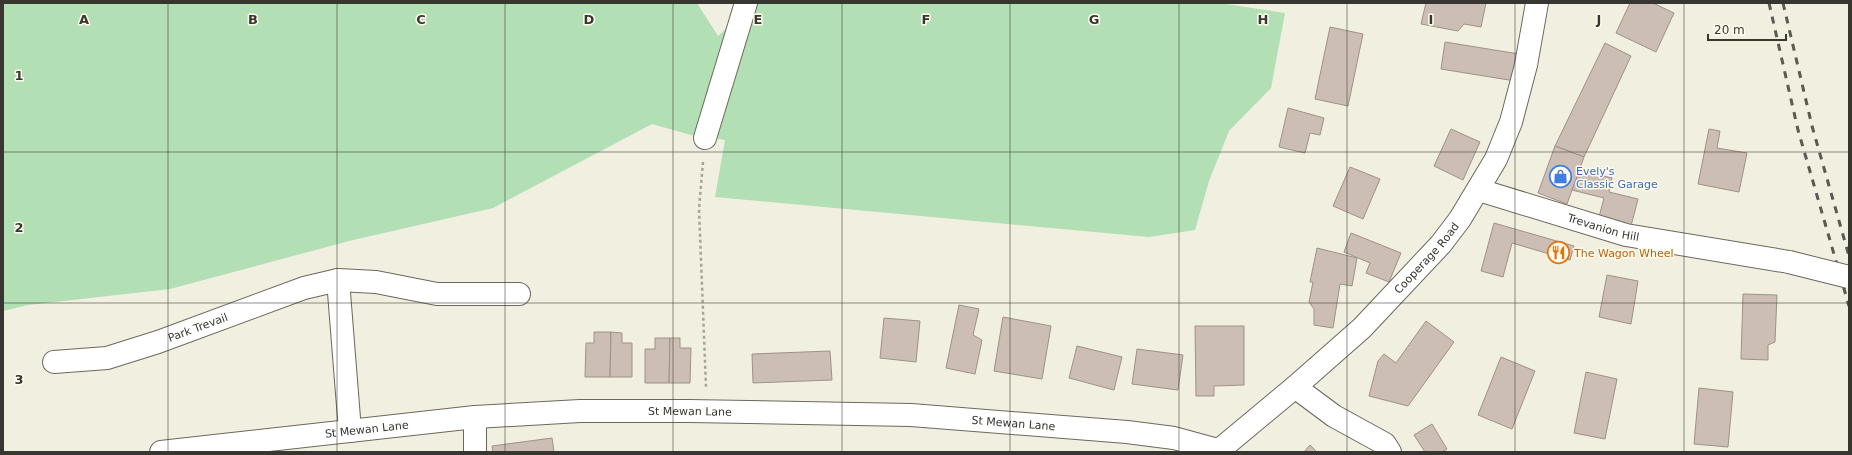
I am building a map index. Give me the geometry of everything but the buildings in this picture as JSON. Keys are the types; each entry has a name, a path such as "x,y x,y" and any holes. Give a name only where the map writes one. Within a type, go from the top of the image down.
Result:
{"street":[{"path":"705,138 746,3"},
{"name":"Cooperage Road","path":"1218,451 1295,387 1362,328 1440,244 1479,190 1496,159 1511,122 1526,65 1536,3"},
{"name":"Trevanion Hill","path":"1479,190 1626,235 1789,262 1849,277"},
{"path":"338,280 350,432"},
{"name":"Park Trevail","path":"54,362 107,358 158,342 304,288 338,280 376,282 437,294 519,294"},
{"path":"1295,387 1334,416 1385,444 1390,452"},
{"name":"St Mewan Lane","path":"161,452 293,445 350,432 475,417 580,411 708,411 911,415 1127,432 1174,438 1218,451"},
{"path":"475,417 476,452"}],"path":[{"path":"705,138 699,209 708,411"}],"green space":[{"path":"3,3 697,3 718,36 755,3 1220,3 1285,13 1271,88 1229,131 1209,181 1195,230 1149,237 715,197 725,140 691,135 652,124 493,208 349,241 170,289 28,305 3,311"}],"railway":[{"path":"1769,3 1798,130 1849,306"},
{"path":"1783,3 1812,126 1849,256"}],"place":[{"name":"Evely's Classic Garage","path":"1560,177"},
{"name":"The Wagon Wheel","path":"1559,253"}]}
